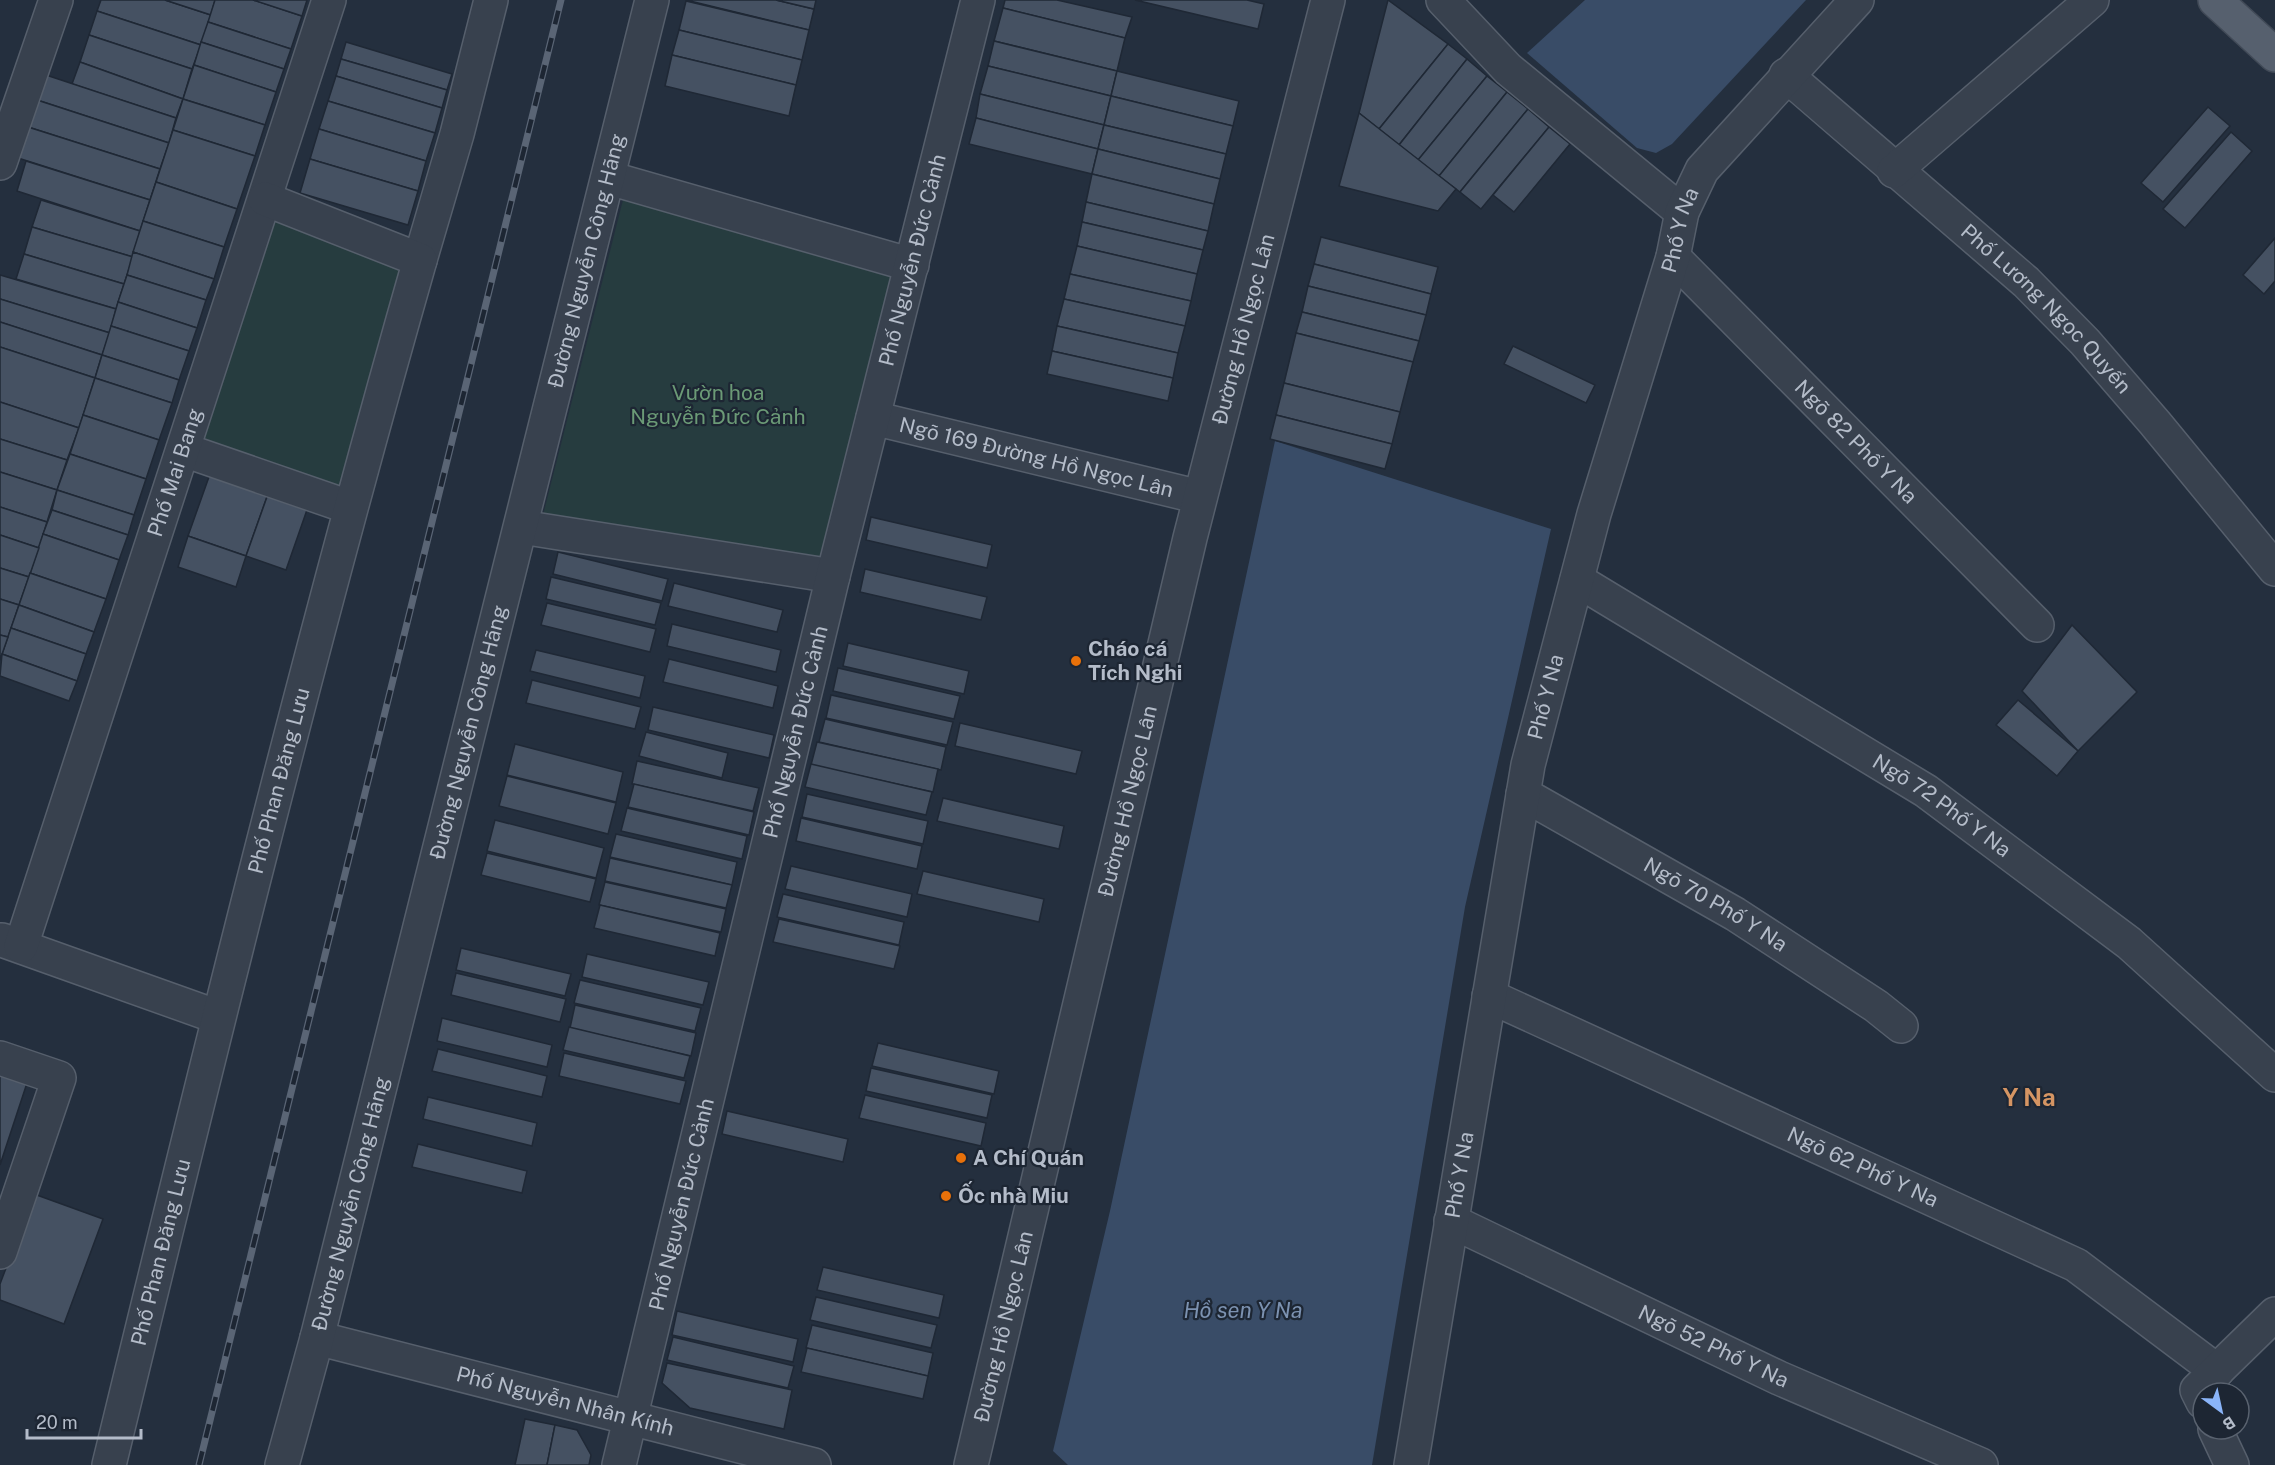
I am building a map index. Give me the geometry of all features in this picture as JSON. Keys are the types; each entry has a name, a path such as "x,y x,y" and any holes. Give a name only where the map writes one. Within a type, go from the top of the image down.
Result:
{"main road":[{"path":"2215,0 2275,55"}],"street":[{"path":"0,163 56,0"},
{"name":"Phố Mai Bang","path":"11,943 184,450 329,0"},
{"name":"Phố Phan Đăng Lưu","path":"110,1465 218,1017 349,507 457,134 491,0"},
{"name":"Đường Nguyễn Công Hãng","path":"282,1465 317,1338 652,0"},
{"name":"Phố Nguyễn Đức Cảnh","path":"619,1465 833,576 978,0"},
{"name":"Đường Hồ Ngọc Lân","path":"970,1465 1200,497 1328,0"},
{"path":"1443,0 1508,69 1682,212"},
{"name":"Phố Y Na","path":"1411,1465 1528,765 1577,580 1673,257 1682,212 1702,170 1786,75 1857,0"},
{"path":"1894,171 2092,0"},
{"name":"Phố Lương Ngọc Quyến","path":"1786,75 1894,171 2026,282 2077,334 2275,569"},
{"path":"609,177 912,265"},
{"path":"265,200 420,260"},
{"name":"Ngõ 82 Phố Y Na","path":"1673,257 2037,625"},
{"name":"Ngõ 169 Đường Hồ Ngọc Lân","path":"873,418 1200,497"},
{"path":"184,450 349,507"},
{"path":"521,527 833,576"},
{"name":"Ngõ 72 Phố Y Na","path":"1577,580 1926,791 2129,943 2275,1075"},
{"name":"Ngõ 70 Phố Y Na","path":"1523,794 1735,914 1876,1005 1901,1026"},
{"path":"11,943 218,1017"},
{"name":"Ngõ 62 Phố Y Na","path":"1489,996 2076,1265 2217,1371"},
{"path":"0,1058 59,1078 0,1252"},
{"name":"Ngõ 52 Phố Y Na","path":"1451,1221 1779,1378 1980,1465"},
{"path":"2207,1381 2275,1314"},
{"name":"Phố Nguyễn Nhân Kính","path":"317,1338 814,1465"},
{"path":"2221,1441 2232,1465"}],"green space":[{"name":"Vườn hoa Nguyễn Đức Cảnh","path":"624,196 894,274 828,570 541,523"},
{"path":"271,213 409,263 342,495 192,451"}],"water":[{"path":"1585,0 1806,0 1672,144 1656,153 1637,148 1527,53"},
{"name":"Hồ sen Y Na","path":"1275,441 1551,529 1465,907 1372,1465 1068,1465 1053,1451 1110,1211"}],"building":[{"path":"101,0 165,0 211,15 201,45 97,11"},
{"path":"165,0 215,0 211,15"},
{"path":"215,0 253,0 302,16 291,49 208,22"},
{"path":"253,0 307,0 302,16"},
{"path":"686,0 776,0 814,9 809,30"},
{"path":"776,0 816,0 814,9"},
{"path":"1005,0 1057,0 1132,17 1125,38 1003,8"},
{"path":"1135,0 1247,0 1264,4 1258,29"},
{"path":"1388,0 1448,44 1379,129 1359,113"},
{"path":"686,1 809,30 802,60 679,30"},
{"path":"1003,8 1125,38 1117,71 994,41"},
{"path":"97,11 201,45 192,69 89,35"},
{"path":"208,22 291,49 284,69 201,42"},
{"path":"679,30 802,60 796,85 672,55"},
{"path":"89,35 192,69 183,99 80,62"},
{"path":"994,41 1117,71 1111,96 988,66"},
{"path":"201,42 284,69 276,92 194,65"},
{"path":"346,42 452,74 447,90 341,59"},
{"path":"1448,44 1467,59 1399,145 1379,129"},
{"path":"672,55 796,85 789,116 665,86"},
{"path":"341,59 447,90 442,108 336,76"},
{"path":"1467,59 1487,76 1418,160 1399,145"},
{"path":"80,62 183,99 176,118 72,84"},
{"path":"194,65 276,92 265,125 183,99"},
{"path":"988,66 1111,96 1104,125 980,94"},
{"path":"1117,71 1239,101 1233,126 1111,96"},
{"path":"46,75 176,118 169,143 37,100"},
{"path":"336,76 442,108 435,133 328,101"},
{"path":"1487,76 1507,92 1439,176 1418,160"},
{"path":"1507,92 1528,109 1460,192 1439,176"},
{"path":"980,94 1104,125 1098,149 976,118"},
{"path":"1111,96 1233,126 1226,154 1104,125"},
{"path":"183,99 265,125 255,156 173,130"},
{"path":"37,100 169,143 160,169 28,127"},
{"path":"328,101 435,133 426,161 319,129"},
{"path":"2208,107 2230,126 2163,202 2141,183"},
{"path":"1528,109 1549,127 1481,209 1460,192"},
{"path":"1359,113 1456,189 1438,211 1339,186"},
{"path":"976,118 1098,149 1092,174 969,144"},
{"path":"1104,125 1226,154 1220,179 1098,149"},
{"path":"28,127 160,169 150,200 18,158"},
{"path":"1549,127 1570,144 1514,212 1493,195"},
{"path":"319,129 426,161 418,191 310,159"},
{"path":"173,130 255,156 237,209 156,182"},
{"path":"2231,132 2252,151 2185,228 2163,209"},
{"path":"1098,149 1220,179 1214,204 1092,174"},
{"path":"310,159 418,191 408,225 300,193"},
{"path":"26,161 150,200 140,231 17,191"},
{"path":"1092,174 1214,204 1208,231 1086,202"},
{"path":"156,182 237,209 224,247 143,221"},
{"path":"41,200 140,231 133,257 32,227"},
{"path":"1086,202 1208,231 1203,250 1082,222"},
{"path":"143,221 224,247 214,279 133,252"},
{"path":"1082,222 1203,250 1197,274 1077,246"},
{"path":"32,227 133,257 124,284 24,254"},
{"path":"1321,237 1438,267 1431,294 1314,264"},
{"path":"2275,238 2275,281 2264,294 2243,275"},
{"path":"1077,246 1197,274 1191,301 1070,274"},
{"path":"133,252 214,279 206,300 127,275"},
{"path":"24,254 124,284 116,309 16,279"},
{"path":"1314,264 1431,294 1426,315 1308,286"},
{"path":"1070,274 1191,301 1185,326 1064,299"},
{"path":"0,275 116,309 110,333 0,299"},
{"path":"127,275 206,300 197,328 118,302"},
{"path":"1308,286 1426,315 1419,341 1302,312"},
{"path":"0,299 110,333 102,355 0,322"},
{"path":"1064,299 1185,326 1178,353 1057,326"},
{"path":"118,302 197,328 189,351 111,326"},
{"path":"1302,312 1419,341 1413,362 1296,333"},
{"path":"0,322 102,355 95,378 0,347"},
{"path":"111,326 189,351 179,380 102,355"},
{"path":"1057,326 1178,353 1173,378 1052,351"},
{"path":"1296,333 1413,362 1400,412 1284,383"},
{"path":"1513,346 1595,385 1586,403 1504,364"},
{"path":"0,347 95,378 79,428 0,402"},
{"path":"1052,351 1173,378 1168,401 1047,374"},
{"path":"102,355 179,380 172,403 95,378"},
{"path":"95,378 172,403 159,440 83,415"},
{"path":"1284,383 1400,412 1392,444 1276,415"},
{"path":"0,402 79,428 67,460 0,439"},
{"path":"83,415 159,440 146,479 70,454"},
{"path":"1276,415 1392,444 1385,469 1270,439"},
{"path":"0,439 67,460 57,490 0,472"},
{"path":"70,454 146,479 134,515 57,490"},
{"path":"0,472 57,490 47,522 0,507"},
{"path":"210,474 268,494 246,556 188,536"},
{"path":"57,490 134,515 128,535 52,510"},
{"path":"268,494 308,507 286,570 246,556"},
{"path":"0,507 47,522 39,548 0,535"},
{"path":"52,510 128,535 119,560 43,534"},
{"path":"871,517 992,545 987,568 866,540"},
{"path":"43,534 119,560 106,599 30,573"},
{"path":"0,535 39,548 29,577 0,568"},
{"path":"188,536 246,556 236,587 178,567"},
{"path":"558,552 668,579 662,601 553,574"},
{"path":"0,568 29,577 19,605 0,599"},
{"path":"865,569 987,597 981,620 860,592"},
{"path":"30,573 106,599 94,632 19,605"},
{"path":"551,577 661,603 655,625 546,599"},
{"path":"674,583 783,610 777,632 668,606"},
{"path":"0,599 19,605 8,637 0,635"},
{"path":"547,603 656,629 650,652 541,625"},
{"path":"19,605 94,632 86,654 11,628"},
{"path":"672,624 781,650 776,672 667,646"},
{"path":"2072,625 2137,692 2078,751 2022,691"},
{"path":"11,628 86,654 77,681 2,654"},
{"path":"0,635 8,637 0,660"},
{"path":"848,643 969,671 964,694 843,666"},
{"path":"536,650 645,676 640,698 530,671"},
{"path":"2,654 77,681 69,701 0,676"},
{"path":"669,659 778,686 773,708 663,682"},
{"path":"838,668 960,696 954,719 833,691"},
{"path":"532,680 641,707 635,729 526,703"},
{"path":"831,695 953,722 947,745 826,718"},
{"path":"2018,700 2078,751 2057,776 1996,725"},
{"path":"653,707 774,735 769,758 648,730"},
{"path":"825,719 946,747 941,770 819,742"},
{"path":"960,723 1082,751 1076,774 955,746"},
{"path":"646,732 728,753 722,778 639,756"},
{"path":"817,742 938,769 933,792 811,765"},
{"path":"515,744 623,772 616,802 507,775"},
{"path":"637,761 759,788 753,811 632,784"},
{"path":"811,764 932,792 926,815 805,787"},
{"path":"507,776 616,803 608,834 499,806"},
{"path":"634,784 754,812 749,835 628,807"},
{"path":"807,794 928,821 923,844 802,817"},
{"path":"943,798 1064,826 1059,849 937,821"},
{"path":"627,808 747,836 742,859 621,831"},
{"path":"801,818 922,846 917,869 796,841"},
{"path":"495,820 604,848 596,878 487,851"},
{"path":"616,834 737,862 732,885 610,857"},
{"path":"487,853 596,879 590,902 481,875"},
{"path":"610,858 732,885 726,908 605,881"},
{"path":"791,866 912,894 907,917 785,889"},
{"path":"923,871 1044,899 1039,922 917,894"},
{"path":"605,882 726,909 721,932 599,905"},
{"path":"783,894 904,922 899,945 777,917"},
{"path":"600,905 720,933 715,956 594,928"},
{"path":"779,919 900,946 894,969 773,942"},
{"path":"461,948 571,974 565,996 456,970"},
{"path":"587,954 709,982 703,1005 582,977"},
{"path":"456,973 566,999 560,1022 451,995"},
{"path":"580,980 701,1008 695,1031 574,1003"},
{"path":"575,1005 696,1033 691,1056 570,1028"},
{"path":"442,1018 552,1045 547,1067 437,1041"},
{"path":"569,1027 690,1056 684,1078 563,1050"},
{"path":"878,1043 999,1071 994,1094 872,1066"},
{"path":"438,1049 547,1076 542,1097 432,1071"},
{"path":"564,1053 686,1081 680,1104 559,1076"},
{"path":"871,1068 992,1095 987,1118 866,1091"},
{"path":"0,1074 27,1083 0,1165"},
{"path":"865,1095 986,1123 981,1146 859,1118"},
{"path":"428,1097 537,1123 532,1146 423,1119"},
{"path":"727,1111 848,1139 843,1162 722,1134"},
{"path":"418,1144 527,1171 522,1193 412,1167"},
{"path":"34,1194 103,1219 64,1324 0,1300 0,1284"},
{"path":"823,1267 944,1295 939,1318 817,1290"},
{"path":"816,1297 937,1325 931,1348 810,1320"},
{"path":"677,1311 798,1339 793,1362 672,1335"},
{"path":"812,1325 933,1353 928,1376 806,1348"},
{"path":"673,1337 794,1366 788,1388 667,1360"},
{"path":"807,1348 928,1376 923,1399 801,1372"},
{"path":"667,1363 792,1390 784,1429 690,1408 662,1383"},
{"path":"525,1419 555,1425 547,1465 515,1465"},
{"path":"555,1425 577,1430 591,1455 589,1465 547,1465"}],"railway":[{"path":"199,1465 561,0"}],"place":[{"name":"Cháo cá Tích Nghi","path":"1076,661"},
{"name":"A Chí Quán","path":"961,1158"},
{"name":"Ốc nhà Miu","path":"946,1196"}],"district":[{"name":"Y Na","path":"2029,1098"}]}
